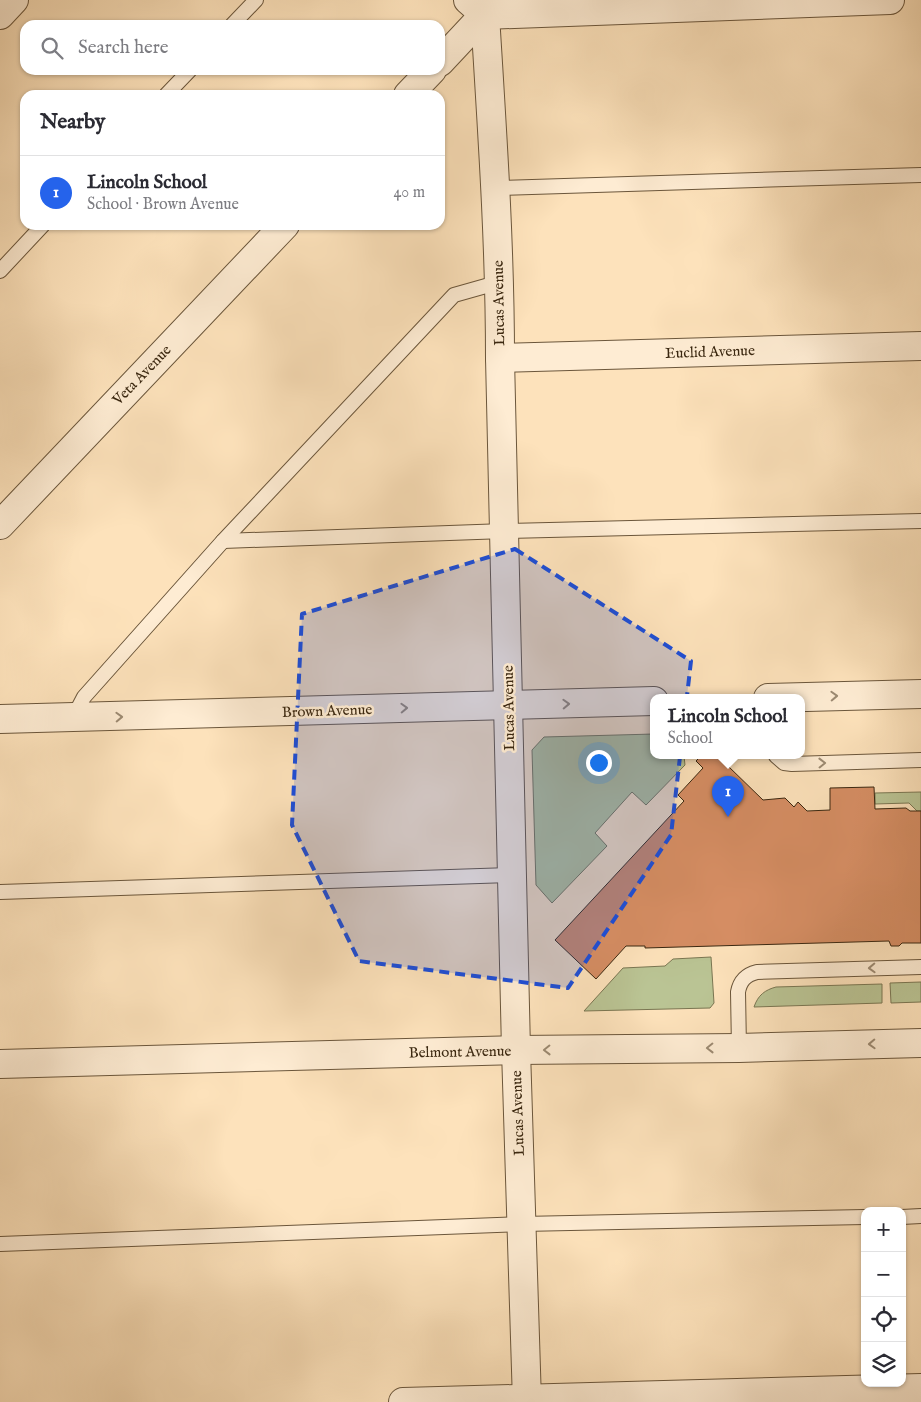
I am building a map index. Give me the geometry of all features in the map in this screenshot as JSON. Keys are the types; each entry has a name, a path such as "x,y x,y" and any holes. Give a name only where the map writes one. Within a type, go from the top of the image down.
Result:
{"street":[{"path":"0,15 14,0"},
{"path":"445,56 484,5 890,0"},
{"name":"Lucas Avenue","path":"484,5 500,282 500,358 516,1050 527,1400"},
{"path":"413,90 427,75"},
{"name":"Veta Avenue","path":"0,525 280,230"},
{"name":"Euclid Avenue","path":"500,358 921,346"},
{"path":"805,697 921,694"},
{"name":"Brown Avenue","path":"0,719 650,701"},
{"name":"Belmont Avenue","path":"0,1064 516,1050 739,1048 921,1043"},
{"path":"403,1402 921,1388"}],"lane":[{"path":"237,20 256,0"},
{"path":"171,90 185,75"},
{"path":"496,188 921,175"},
{"path":"0,271 38,230"},
{"path":"73,718 84,696 223,542 454,295 500,282"},
{"path":"223,542 505,531 921,521"},
{"path":"779,759 784,763 792,764 921,760"},
{"path":"0,892 512,875"},
{"path":"739,1048 739,985 750,974 757,972 921,967"},
{"path":"906,1217 921,1216"},
{"path":"0,1244 522,1224 861,1218"}],"highlighted area":[{"path":"515,549 691,661 671,835 568,988 359,961 292,825 302,614"}],"green space":[{"path":"650,734 650,759 684,759 685,765 646,805 632,792 595,833 607,846 552,903 536,885 532,750 544,737"},
{"path":"921,792 921,811 917,811 909,803 875,804 875,793"},
{"path":"711,957 714,1003 710,1008 584,1011 623,968 665,966 673,959"},
{"path":"921,982 921,1002 891,1003 890,983"},
{"path":"882,984 882,1003 754,1007 762,994 776,987"}],"building":[{"path":"698,759 735,759 728,766 763,800 785,798 794,807 798,802 807,811 830,810 830,788 874,787 875,809 906,808 910,811 921,811 921,943 902,943 899,946 891,946 889,941 645,948 645,946 626,946 596,979 555,940 684,801 678,795 703,768 696,761"}],"place":[{"name":"Lincoln School","path":"728,817"}]}
